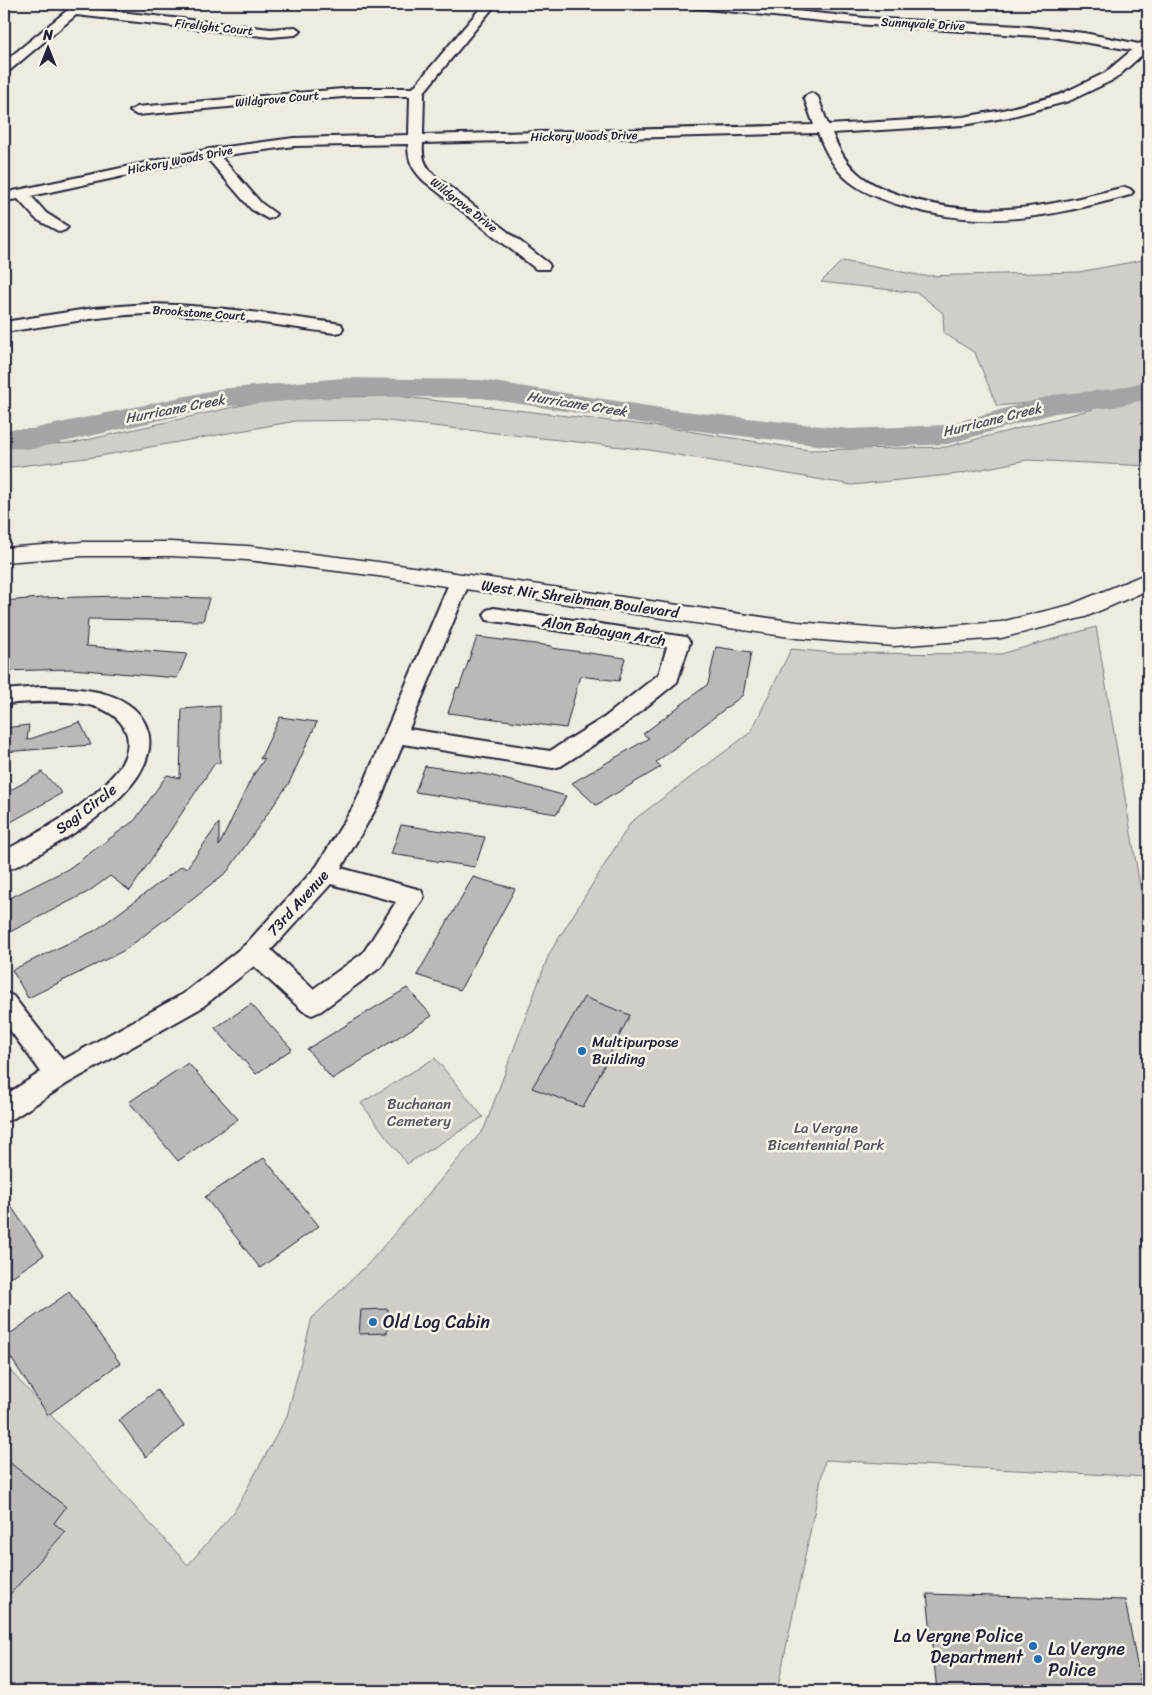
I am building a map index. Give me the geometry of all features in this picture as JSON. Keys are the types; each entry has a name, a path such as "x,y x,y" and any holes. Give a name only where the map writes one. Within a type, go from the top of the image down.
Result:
{"main road":[{"name":"West Nir Shreibman Boulevard","path":"4,555 83,549 170,549 246,552 378,569 797,630 894,638 1001,630 1077,611 1148,581"}],"street":[{"path":"417,92 490,4"},
{"name":"Sunnyvale Drive","path":"697,4 836,19 1033,29 1147,47"},
{"path":"4,68 10,56 77,7"},
{"name":"Firelight Court","path":"77,7 271,33 295,31"},
{"name":"Hickory Woods Drive","path":"4,197 210,154 294,142 825,129 963,121 1034,107 1089,88 1110,76 1147,47"},
{"name":"Wildgrove Court","path":"137,110 354,92 417,92"},
{"name":"Wildgrove Drive","path":"417,92 415,155 418,166 430,178 542,266"},
{"path":"811,97 834,155 850,176 884,195 929,209 981,216 1013,216 1044,212 1125,192"},
{"path":"210,154 262,210"},
{"path":"22,193 41,216 60,227"},
{"name":"Brookstone Court","path":"4,327 147,309 201,310 335,328"},
{"name":"73rd Avenue","path":"4,1110 59,1075 192,1001 254,951 326,873 366,805 460,582"},
{"name":"Alon Babayan Arch","path":"397,735 553,760 613,722 669,677 679,642 494,615"},
{"name":"Sagi Circle","path":"4,697 58,695 90,697 110,703 134,720 139,732 140,746 135,762 122,782 105,798 71,822 4,862"},
{"path":"254,951 312,1004 372,960 412,897 326,873"},
{"path":"4,1003 59,1075"}],"green space":[{"path":"1148,259 1148,466 1027,460 958,474 852,485 649,450 379,420 296,421 94,457 4,468 4,446 73,443 274,398 396,396 662,427 809,450 946,447 1093,409 1076,398 997,406 975,353 944,333 943,313 918,293 821,282 842,261 924,276 1079,272"},
{"name":"La Vergne Bicentennial Park","path":"1096,627 1148,933 1148,1477 825,1460 777,1691 4,1691 4,1364 188,1565 234,1512 287,1416 312,1318 369,1263 484,1129 549,954 631,822 751,732 791,649 834,653 1001,654"},
{"name":"Buchanan Cemetery","path":"435,1058 483,1117 407,1164 361,1103"}],"building":[{"path":"122,596 209,598 203,621 88,619 86,646 187,654 177,678 72,669 4,671 4,601"},
{"path":"477,637 552,646 552,648 625,658 619,681 580,676 566,728 448,713"},
{"path":"716,647 751,652 743,695 656,762 661,767 596,805 572,783 649,738 643,734 708,684"},
{"path":"220,706 220,763 215,763 130,891 110,876 88,892 4,935 4,901 68,869 135,820 167,775 180,778 182,709"},
{"path":"280,717 317,722 289,783 227,872 125,950 28,998 12,970 96,930 182,866 186,869 219,823 219,846 252,777 265,758 260,759"},
{"path":"80,722 91,745 4,752 4,728 29,725 27,740"},
{"path":"425,766 489,775 566,796 557,814 415,792"},
{"path":"42,772 62,793 4,826 4,794"},
{"path":"401,825 485,837 475,867 391,854"},
{"path":"473,877 515,889 460,990 417,975"},
{"path":"407,988 432,1016 332,1079 307,1049"},
{"name":"Multipurpose Building","path":"584,997 630,1015 583,1107 532,1088"},
{"path":"251,1004 292,1049 256,1074 215,1028"},
{"path":"188,1063 238,1119 178,1161 129,1102"},
{"path":"264,1158 319,1226 260,1268 205,1197"},
{"path":"4,1196 44,1255 4,1282"},
{"path":"69,1292 120,1363 48,1415 4,1347 4,1338"},
{"name":"Old Log Cabin","path":"388,1309 387,1333 359,1334 361,1310"},
{"path":"157,1390 184,1426 146,1457 119,1420"},
{"path":"4,1458 66,1507 54,1523 65,1532 4,1601"},
{"name":"La Vergne Police Department","path":"927,1594 1125,1600 1142,1691 937,1691"}],"waterway":[{"name":"Hurricane Creek","path":"4,439 32,439 219,398 343,387 481,389 674,419 849,439 948,434 1053,404 1114,398 1148,390"}],"place":[{"name":"Multipurpose Building","path":"582,1051"},
{"name":"Old Log Cabin","path":"373,1322"},
{"name":"La Vergne Police Department","path":"1033,1646"},
{"name":"La Vergne Police","path":"1038,1659"}]}
